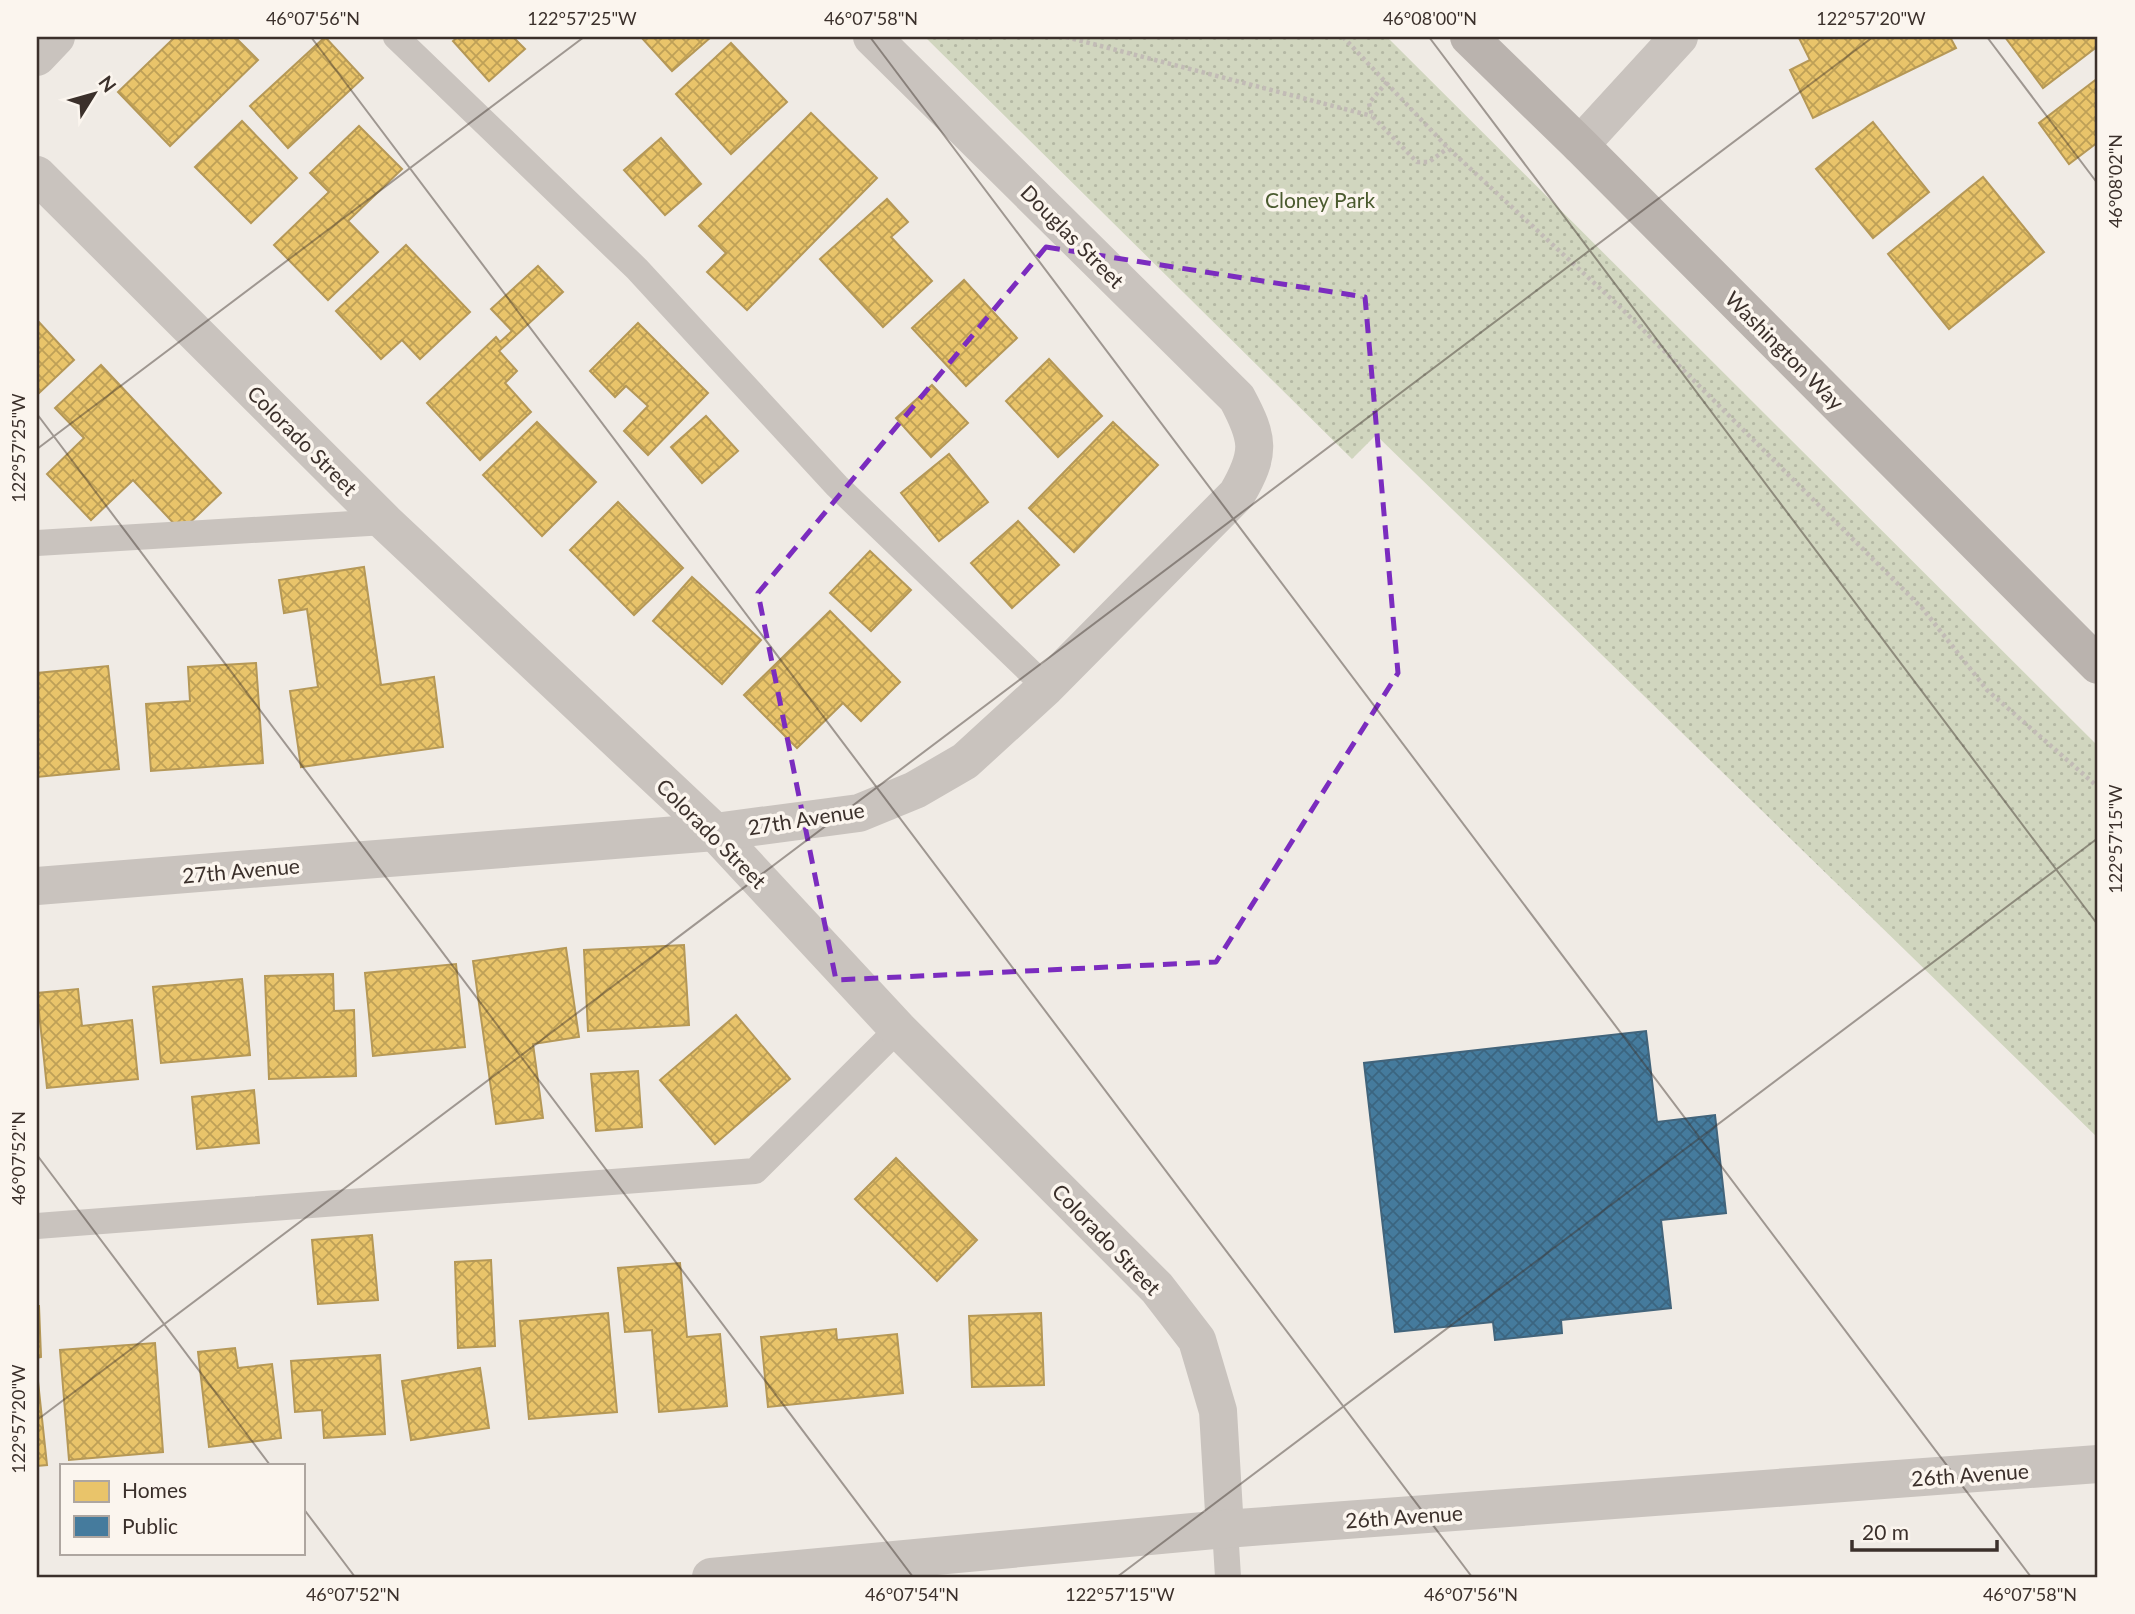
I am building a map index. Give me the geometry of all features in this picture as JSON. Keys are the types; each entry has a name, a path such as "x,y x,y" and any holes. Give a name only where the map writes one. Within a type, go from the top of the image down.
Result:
{"main road":[{"name":"Washington Way","path":"1469,37 2098,665"}],"street":[{"path":"37,57 56,37"},
{"name":"Douglas Street","path":"872,37 1237,398 1250,422 1256,447"},
{"path":"1580,145 1679,37"},
{"name":"Colorado Street","path":"37,175 385,522 715,832 898,1029 1157,1288 1197,1340 1218,1412 1225,1529"},
{"name":"27th Avenue","path":"37,887 715,832 859,813 915,790 965,761 1046,687 1237,494 1250,471 1256,447"},
{"name":"26th Avenue","path":"711,1577 898,1569 1225,1529 2098,1464"}],"lane":[{"path":"396,37 637,269 837,486 1046,687"},
{"path":"37,542 385,522"},
{"path":"37,1226 755,1171 898,1029"},
{"name":"Colorado Street","path":"1225,1529 1228,1577"}],"path":[{"path":"1066,37 1372,116 1417,162 1429,162 1448,148"},
{"path":"1343,37 1448,148 1619,306 1923,609 1987,690 2098,787"},
{"path":"1372,116 1369,103 1387,82"}],"highlighted area":[{"path":"1046,247 1365,297 1398,673 1216,962 836,980 758,593"}],"green space":[{"name":"Cloney Park","path":"925,37 1387,37 2098,746 2098,1138 1376,435 1352,459"}],"building: Homes":[{"path":"175,37 235,37 258,60 170,146 118,92"},
{"path":"325,37 363,78 288,148 250,106"},
{"path":"458,37 513,37 525,49 489,81 453,41"},
{"path":"641,37 711,37 672,71"},
{"path":"1801,37 1950,37 1956,48 1813,118 1790,70 1810,60 1799,38"},
{"path":"2005,37 2098,37 2098,46 2043,88"},
{"path":"731,43 787,102 731,154 676,94"},
{"path":"2098,78 2098,142 2069,164 2039,123"},
{"path":"811,113 877,178 747,310 707,272 726,253 699,226"},
{"path":"242,121 297,178 251,223 195,167"},
{"path":"1873,122 1929,192 1873,238 1816,169"},
{"path":"359,126 402,169 348,221 378,252 328,300 274,245 329,192 310,173"},
{"path":"661,138 701,184 665,215 624,170"},
{"path":"1983,177 2044,252 1949,329 1888,254"},
{"path":"887,199 908,222 891,237 932,281 883,327 820,259"},
{"path":"406,245 470,312 420,359 402,340 381,359 336,311"},
{"path":"538,266 563,292 499,351 517,371 505,383 531,412 480,460 427,403 496,337 500,342 512,331 491,309"},
{"path":"964,280 1017,338 966,386 912,328"},
{"path":"37,320 74,360 37,395"},
{"path":"638,323 708,393 648,455 624,431 648,406 626,386 615,397 590,371"},
{"path":"1049,359 1102,416 1058,457 1006,401"},
{"path":"101,365 221,493 181,531 133,480 91,520 47,474 84,438 55,408"},
{"path":"932,385 968,423 931,457 896,418"},
{"path":"706,416 738,451 702,483 671,447"},
{"path":"537,422 596,482 542,536 483,475"},
{"path":"1113,422 1158,465 1074,552 1029,508"},
{"path":"949,454 988,502 939,541 901,493"},
{"path":"618,502 683,568 634,615 570,550"},
{"path":"1018,521 1059,565 1012,608 971,563"},
{"path":"870,551 911,590 871,631 830,593"},
{"path":"364,567 381,685 434,677 443,747 301,767 290,691 318,687 307,609 284,613 279,580"},
{"path":"692,577 761,640 722,684 653,621"},
{"path":"830,611 900,682 861,721 843,703 797,748 744,695"},
{"path":"256,663 263,763 151,771 146,704 190,701 188,667"},
{"path":"108,666 119,769 37,777 37,673"},
{"path":"684,945 689,1025 588,1031 584,950"},
{"path":"566,948 579,1037 533,1044 543,1118 496,1124 473,961"},
{"path":"456,964 465,1047 373,1056 365,973"},
{"path":"333,974 334,1011 354,1010 356,1076 269,1079 265,976"},
{"path":"242,979 250,1055 161,1063 153,987"},
{"path":"78,989 82,1026 132,1020 138,1079 47,1088 37,993"},
{"path":"736,1015 790,1079 715,1144 660,1080"},
{"path":"638,1071 642,1127 596,1131 591,1074"},
{"path":"254,1090 259,1143 197,1149 192,1097"},
{"path":"896,1158 977,1240 937,1281 855,1199"},
{"path":"372,1235 378,1300 318,1304 312,1240"},
{"path":"491,1260 495,1346 458,1348 455,1262"},
{"path":"680,1263 687,1337 720,1334 727,1406 659,1412 652,1330 625,1332 618,1268"},
{"path":"37,1306 41,1357 37,1358"},
{"path":"608,1313 617,1412 529,1419 520,1321"},
{"path":"1041,1313 1044,1385 972,1387 969,1316"},
{"path":"836,1329 837,1340 897,1334 903,1393 768,1407 761,1337"},
{"path":"155,1343 163,1452 69,1460 60,1350"},
{"path":"235,1348 238,1368 272,1364 281,1438 209,1447 198,1352"},
{"path":"380,1355 385,1434 324,1438 322,1410 295,1412 291,1361"},
{"path":"480,1368 489,1428 411,1440 402,1381"},
{"path":"37,1372 47,1465 37,1466"}],"building: Public":[{"path":"1646,1031 1657,1122 1715,1115 1726,1213 1661,1220 1671,1308 1561,1320 1562,1333 1495,1340 1493,1322 1395,1332 1364,1063"}]}
